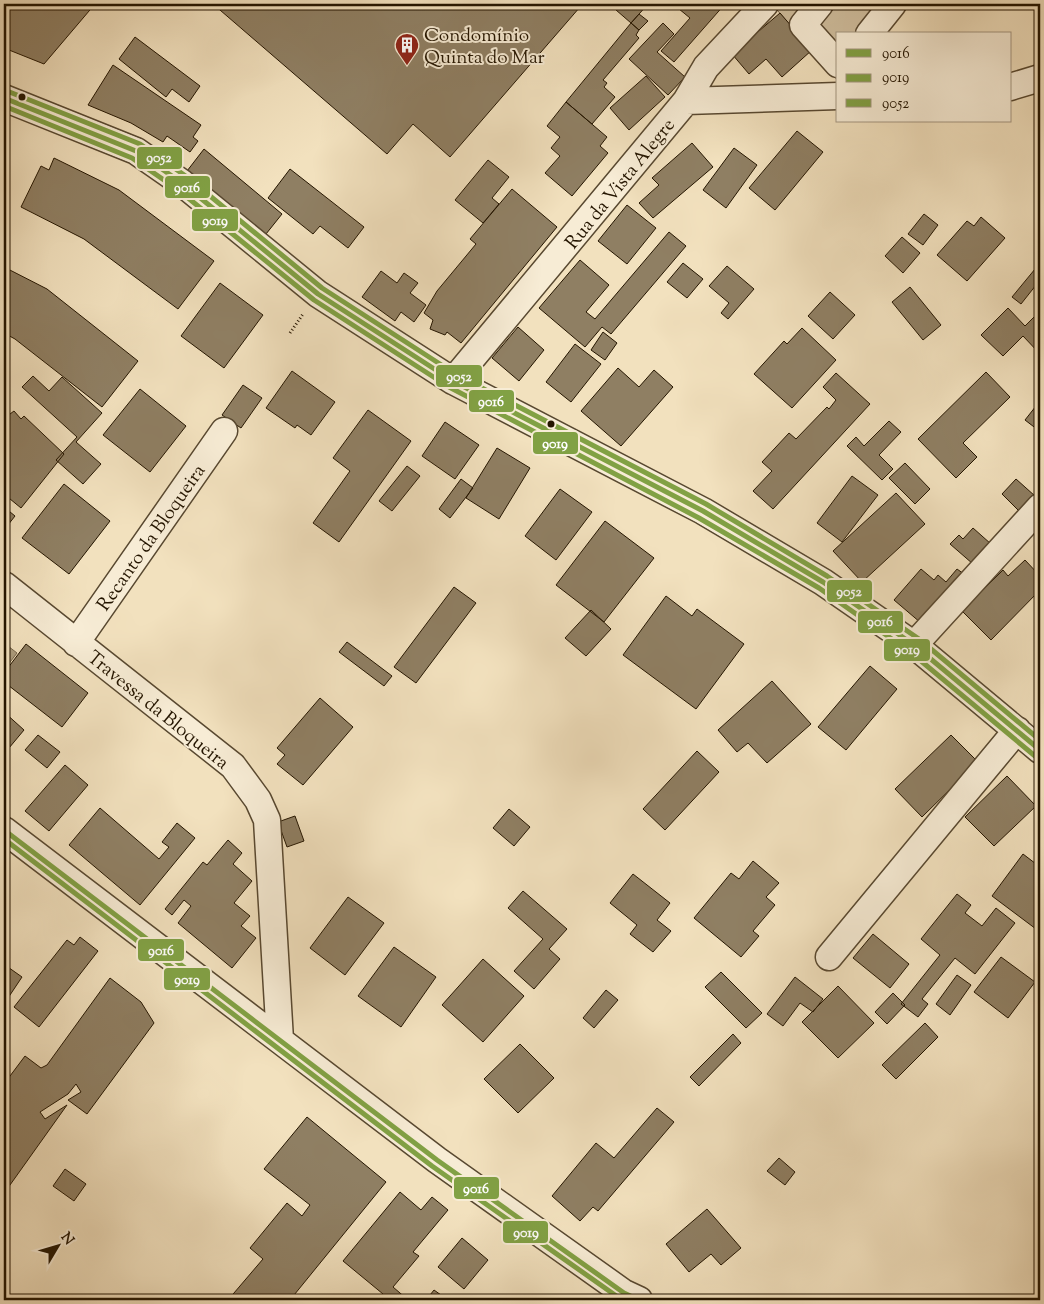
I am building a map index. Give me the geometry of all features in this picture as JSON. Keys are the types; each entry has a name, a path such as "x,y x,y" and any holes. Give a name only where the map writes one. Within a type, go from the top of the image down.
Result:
{"street":[{"path":"686,101 706,67 765,4"},
{"path":"820,4 802,25 836,62"},
{"path":"871,32 893,4"},
{"path":"1012,86 1040,78"},
{"name":"Rua da Vista Alegre","path":"453,381 686,101 836,96"},
{"path":"4,98 136,151 182,183 318,294 453,381 703,511 823,582 914,645 1040,750"},
{"name":"Recanto da Bloqueira","path":"76,642 224,431"},
{"path":"914,645 1040,506"},
{"name":"Travessa da Bloqueira","path":"4,585 233,766 258,800 267,820 280,1040"},
{"path":"830,957 1017,730"},
{"path":"4,830 437,1160 627,1298"}],"shaded area":[{"path":"772,4 905,4 883,32 836,32 836,79"},
{"path":"4,643 17,653 4,670"}],"building":[{"path":"15,4 95,4 44,64 4,48 4,17"},
{"name":"Condomínio Quinta do Mar","path":"213,4 576,4 580,7 450,157 413,124 387,154"},
{"path":"620,4 648,4 631,23 616,10"},
{"path":"673,4 725,4 674,62 661,51 690,18"},
{"path":"780,13 812,50 782,77 766,59 749,74 732,54"},
{"path":"639,14 648,21 639,30 631,23"},
{"path":"631,23 639,30 636,35 639,38 603,80 607,83 604,87 615,97 592,124 566,102"},
{"path":"663,23 674,34 657,52 685,77 668,95 629,59"},
{"path":"135,37 200,86 189,102 172,89 166,97 119,59"},
{"path":"113,65 201,125 193,137 198,141 190,152 167,136 163,142 131,123 88,105"},
{"path":"646,76 665,97 629,130 610,108"},
{"path":"566,102 607,137 600,146 608,153 572,196 545,173 560,156 551,148 560,137 547,126"},
{"path":"797,131 823,152 775,210 749,188"},
{"path":"692,143 713,167 653,218 639,203 659,185 652,178"},
{"path":"734,148 757,165 726,208 703,190"},
{"path":"204,149 282,214 266,234 187,171"},
{"path":"54,158 119,190 214,261 178,309 84,239 21,207 41,166 49,170"},
{"path":"488,160 509,177 492,198 499,204 483,223 455,200"},
{"path":"290,169 364,227 348,248 320,226 313,234 268,198"},
{"path":"512,189 557,227 461,343 447,332 445,335 430,329 433,320 424,313 437,291 476,244 470,239"},
{"path":"627,205 656,228 627,264 598,241"},
{"path":"924,214 938,225 923,245 908,234"},
{"path":"981,217 1005,238 967,281 937,255 967,221 974,226"},
{"path":"669,232 686,246 611,334 602,327 585,347 539,308 580,260 609,285 586,312 595,319"},
{"path":"902,237 920,253 903,273 885,256"},
{"path":"683,263 703,279 687,298 667,282"},
{"path":"1040,263 1040,280 1021,304 1012,297"},
{"path":"727,266 754,289 728,319 721,313 729,303 709,286"},
{"path":"4,267 47,289 138,361 102,407 15,339 4,333"},
{"path":"381,271 397,283 404,273 418,283 410,293 426,305 414,322 401,312 395,321 362,297"},
{"path":"220,283 263,315 224,368 181,336"},
{"path":"910,287 941,325 923,340 892,302"},
{"path":"830,292 855,315 833,339 808,316"},
{"path":"1008,308 1025,326 1034,317 1040,323 1040,354 1023,336 1003,356 981,335"},
{"path":"518,327 544,350 519,381 492,358"},
{"path":"802,328 836,360 792,408 754,374 784,341 787,344"},
{"path":"603,332 617,343 605,360 591,350"},
{"path":"575,344 601,364 571,402 546,382"},
{"path":"618,368 639,387 654,370 673,387 621,446 581,411"},
{"path":"292,371 335,402 311,435 297,425 295,428 266,408"},
{"path":"986,372 1010,397 963,443 977,457 956,478 918,439"},
{"path":"836,373 870,404 773,509 753,491 772,471 762,462 789,433 796,439 827,407 829,409 836,400 823,387"},
{"path":"33,376 49,391 62,377 102,413 76,442 101,464 83,484 56,460 77,437 22,387"},
{"path":"243,385 262,398 241,428 222,415"},
{"path":"140,389 186,426 150,472 103,435"},
{"path":"1036,406 1040,410 1040,427 1038,430 1025,420"},
{"path":"4,407 10,414 14,411 21,419 24,416 64,454 21,508 4,494"},
{"path":"368,410 411,441 339,542 313,523 350,471 333,458"},
{"path":"889,421 901,432 879,455 893,469 882,480 847,446 856,437 864,446"},
{"path":"445,422 479,445 455,479 422,456"},
{"path":"497,448 530,468 499,519 466,498"},
{"path":"905,463 930,489 915,504 889,478"},
{"path":"407,466 420,476 392,511 379,501"},
{"path":"852,476 878,495 842,542 817,523"},
{"path":"461,479 473,488 450,518 439,509"},
{"path":"1016,479 1035,496 1020,512 1002,494"},
{"path":"64,484 110,521 69,574 22,538"},
{"path":"560,489 592,512 556,560 525,536"},
{"path":"896,493 925,524 862,582 833,551"},
{"path":"4,507 15,516 4,530"},
{"path":"605,521 654,558 604,622 556,585"},
{"path":"973,528 991,544 973,564 950,544 959,535 963,539"},
{"path":"1025,560 1040,576 1040,590 991,640 962,611 1003,570 1008,576"},
{"path":"921,569 934,580 938,575 946,582 957,569 964,574 921,623 894,600"},
{"path":"454,587 476,603 416,683 394,667"},
{"path":"666,596 692,616 697,609 744,644 696,709 623,655"},
{"path":"591,610 611,629 586,656 565,638"},
{"path":"347,642 392,676 384,686 339,652"},
{"path":"26,644 88,693 62,727 4,682 4,673"},
{"path":"870,666 897,689 846,750 818,727"},
{"path":"772,681 811,724 767,763 748,743 737,752 718,730"},
{"path":"320,698 353,727 303,785 277,764 285,755 277,748"},
{"path":"4,712 24,730 4,754"},
{"path":"38,735 60,752 47,768 25,750"},
{"path":"951,735 978,762 922,817 895,789"},
{"path":"697,751 719,772 665,830 643,809"},
{"path":"65,765 88,785 49,831 25,811"},
{"path":"1007,776 1036,806 994,846 965,817"},
{"path":"100,808 159,859 169,847 162,842 177,823 195,838 140,905 69,845"},
{"path":"509,809 530,827 514,846 493,828"},
{"path":"295,816 304,841 287,847 278,822"},
{"path":"228,840 242,853 233,864 252,881 234,903 250,916 241,926 256,938 232,968 178,923 191,906 184,900 172,915 165,909 203,862 207,865"},
{"path":"1023,854 1040,867 1040,932 992,896"},
{"path":"753,861 779,883 766,897 775,905 753,931 759,936 741,957 694,918 731,873 739,879"},
{"path":"633,874 670,903 657,920 671,931 653,952 630,934 637,925 610,903"},
{"path":"523,891 567,929 549,949 560,959 534,989 514,971 543,939 508,908"},
{"path":"957,894 971,905 965,913 982,926 996,908 1015,923 975,974 955,958 922,999 928,1004 918,1017 901,1004 940,955 921,939"},
{"path":"348,897 384,923 345,975 310,948"},
{"path":"873,934 909,964 890,988 853,958"},
{"path":"80,937 98,951 39,1027 14,1007 67,940 74,945"},
{"path":"394,947 436,977 401,1027 358,996"},
{"path":"1001,957 1035,982 1008,1018 974,992"},
{"path":"483,959 524,996 483,1042 442,1005"},
{"path":"5,965 22,977 4,1004 4,967"},
{"path":"721,972 762,1013 746,1028 705,987"},
{"path":"957,975 971,985 950,1015 936,1004"},
{"path":"795,977 823,999 813,1012 800,1003 783,1026 767,1014"},
{"path":"110,978 141,1002 154,1023 87,1114 68,1100 81,1092 76,1084 68,1094 40,1112 45,1119 67,1105 5,1192 4,1084 25,1056 41,1068 47,1065"},
{"path":"838,986 874,1023 838,1058 802,1022"},
{"path":"606,990 618,1000 594,1028 583,1018"},
{"path":"893,993 905,1005 887,1024 875,1012"},
{"path":"925,1023 938,1037 896,1079 882,1065"},
{"path":"733,1034 741,1043 699,1086 690,1077"},
{"path":"520,1044 554,1078 518,1113 484,1079"},
{"path":"657,1108 674,1122 598,1211 593,1207 580,1221 552,1196 596,1143 614,1158"},
{"path":"307,1117 386,1182 290,1300 228,1300 263,1259 250,1248 287,1203 302,1216 310,1205 264,1169"},
{"path":"779,1158 795,1172 785,1185 767,1171"},
{"path":"65,1169 86,1184 74,1201 53,1186"},
{"path":"400,1192 421,1210 432,1197 448,1210 413,1252 419,1256 393,1287 407,1299 378,1300 383,1294 343,1261"},
{"path":"707,1209 741,1248 721,1265 711,1254 689,1272 666,1244"},
{"path":"462,1238 488,1260 464,1289 438,1267"},
{"path":"434,1290 448,1300 426,1300"}],"transit line":[{"name":"9052","path":"7,91 140,144 187,177 322,288 457,375 706,504 827,576 919,639 1040,740"},
{"name":"9016","path":"4,98 136,151 182,183 318,294 453,381 703,511 823,582 914,645 1040,750"},
{"name":"9019","path":"4,106 132,158 177,189 314,300 449,387 699,518 819,588 909,651 1035,756"},
{"name":"9016","path":"4,830 437,1160 624,1293 639,1300"},
{"name":"9019","path":"4,839 432,1166 622,1300"}],"place":[{"name":"Condomínio Quinta do Mar","path":"407,66"}]}
